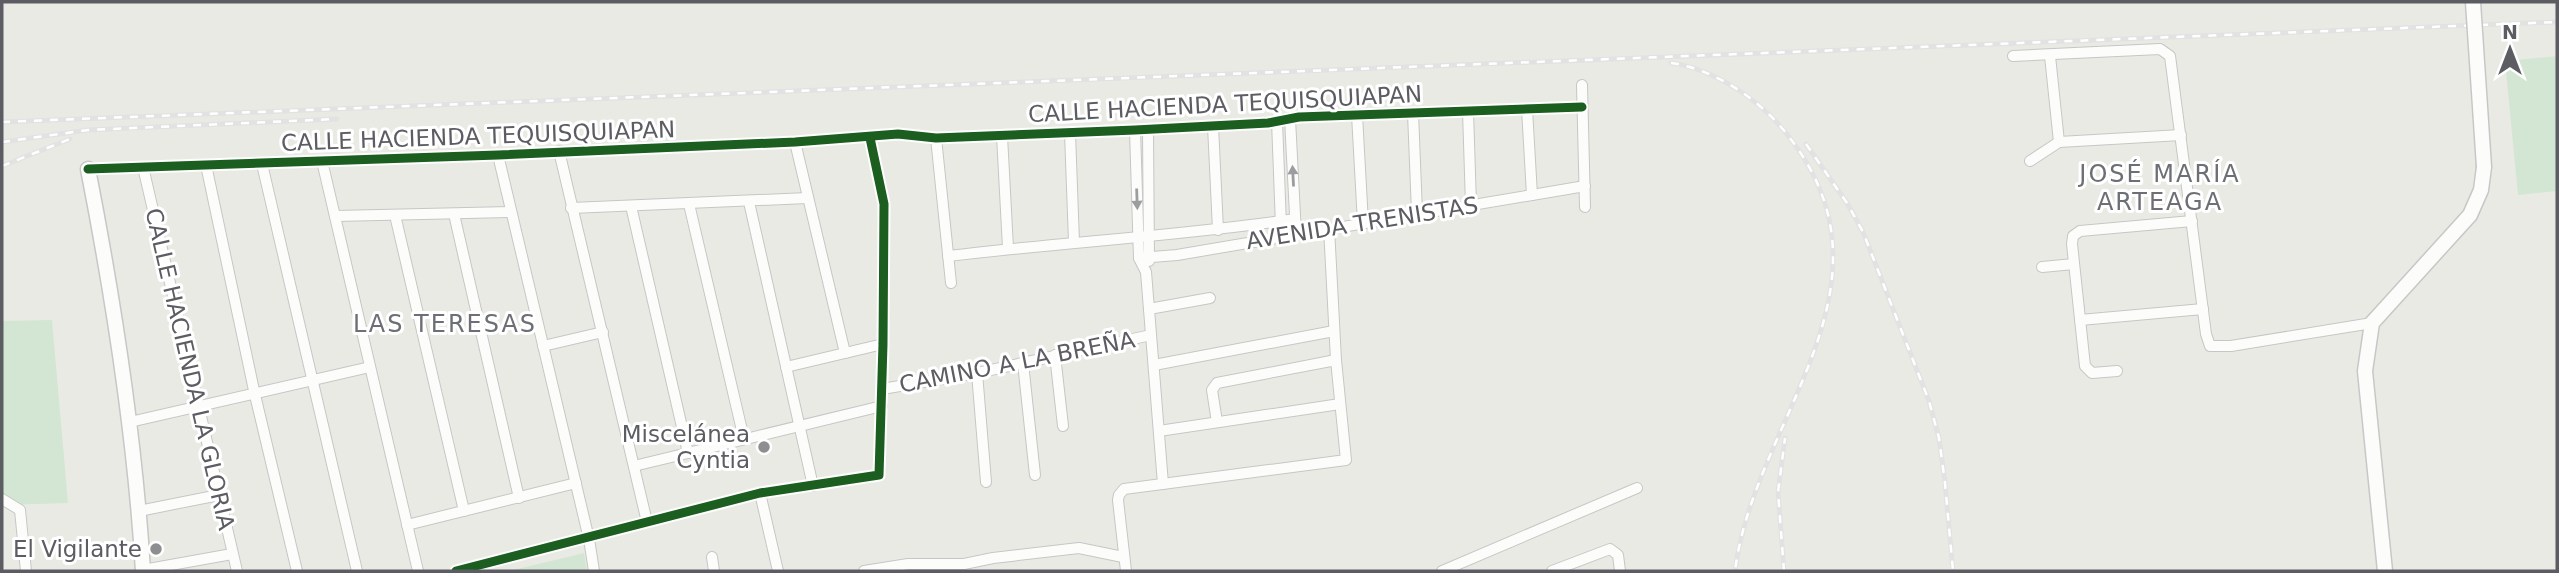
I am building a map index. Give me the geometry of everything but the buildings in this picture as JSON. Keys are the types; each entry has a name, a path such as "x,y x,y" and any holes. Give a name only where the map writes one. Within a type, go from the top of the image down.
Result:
{"street":[{"path":"2385,571 2365,371 2372,323 2470,215 2481,190 2484,167 2473,2"},
{"path":"2012,56 2160,49 2170,56 2206,334 2210,346 2231,346 2372,323"},
{"path":"2050,56 2059,142"},
{"path":"1582,85 1585,207"},
{"name":"CALLE HACIENDA TEQUISQUIAPAN","path":"88,169 498,155 795,142 898,134 936,138 1149,130 1290,118 1582,107"},
{"path":"1527,109 1532,195"},
{"path":"1468,111 1471,205"},
{"path":"1413,113 1417,213"},
{"path":"1357,115 1363,223"},
{"path":"1290,118 1296,234"},
{"path":"1277,121 1281,236"},
{"path":"1213,126 1218,230"},
{"path":"1135,130 1139,237 1145,258 1163,484"},
{"path":"1145,258 1150,236 1149,130"},
{"path":"1070,133 1074,242"},
{"path":"1002,135 1008,248"},
{"path":"2030,161 2059,142 2181,135"},
{"path":"456,571 760,493 878,475 884,204 870,138"},
{"path":"936,138 951,283"},
{"path":"795,142 845,354"},
{"path":"559,151 647,522"},
{"path":"498,155 589,539 594,571"},
{"path":"322,161 418,571"},
{"path":"262,164 357,571"},
{"path":"206,165 255,395 297,571"},
{"name":"CALLE HACIENDA LA GLORIA","path":"143,167 237,571"},
{"path":"88,169 116,323 130,422 143,570 232,554"},
{"name":"AVENIDA TRENISTAS","path":"1145,258 1177,255 1585,186"},
{"path":"571,208 808,198"},
{"path":"749,202 813,485"},
{"path":"689,204 744,439"},
{"path":"631,206 688,453"},
{"path":"336,216 510,212"},
{"path":"454,214 519,498"},
{"path":"396,215 464,511"},
{"path":"948,256 1008,248 1218,230 1295,219"},
{"path":"2117,371 2092,373 2085,366 2071,244 2073,236 2080,230 2192,221"},
{"path":"1126,571 1119,495 1124,489 1346,460 1336,360 1329,228"},
{"path":"2042,267 2074,264"},
{"path":"1149,309 1210,298"},
{"path":"2080,320 2203,309"},
{"path":"1154,365 1334,331"},
{"path":"543,346 603,332"},
{"name":"CAMINO A LA BREÑA","path":"882,389 977,373 1151,335"},
{"path":"786,367 883,344"},
{"path":"1055,355 1063,426"},
{"path":"1217,422 1212,390 1217,383 1336,360"},
{"path":"1023,363 1035,475"},
{"path":"130,422 314,382 370,367"},
{"path":"977,373 986,482"},
{"path":"1159,431 1340,404"},
{"path":"634,466 881,406"},
{"path":"407,525 576,483"},
{"path":"1442,571 1637,488"},
{"path":"760,493 778,571"},
{"path":"139,511 219,495"},
{"path":"2,499 20,510 26,571"},
{"path":"864,571 908,564 964,564 1079,548 1124,557"},
{"path":"1552,571 1577,566 1606,550 1618,555 1620,571"},
{"path":"712,558 714,571"}],"green space":[{"path":"2557,56 2557,191 2518,195 2505,61"},
{"path":"52,320 68,503 2,505 2,321"},
{"path":"584,553 587,571 509,571"}],"railway":[{"path":"2,122 2557,22"},
{"path":"1671,63 1687,66 1719,79 1749,97 1775,120 1786,133 1820,189 1833,244 1829,298 1814,352 1768,460 1748,515 1735,571"},
{"path":"2,142 88,130 337,119"},
{"path":"2,166 70,139"},
{"path":"1806,144 1847,203 1863,232 1929,401 1939,438 1953,571"},
{"path":"1784,571 1778,492 1785,438"}],"cycle path":[{"path":"88,169 498,155 795,142 898,134 936,138 1135,130 1268,123 1299,117 1582,107"},
{"path":"456,571 760,493 879,475 884,204 870,138"}],"place":[{"name":"Miscelánea Cyntia","path":"764,447"},
{"name":"El Vigilante","path":"156,549"}],"district":[{"name":"JOSÉ MARÍA ARTEAGA","path":"2160,188"},
{"name":"LAS TERESAS","path":"445,324"}]}
